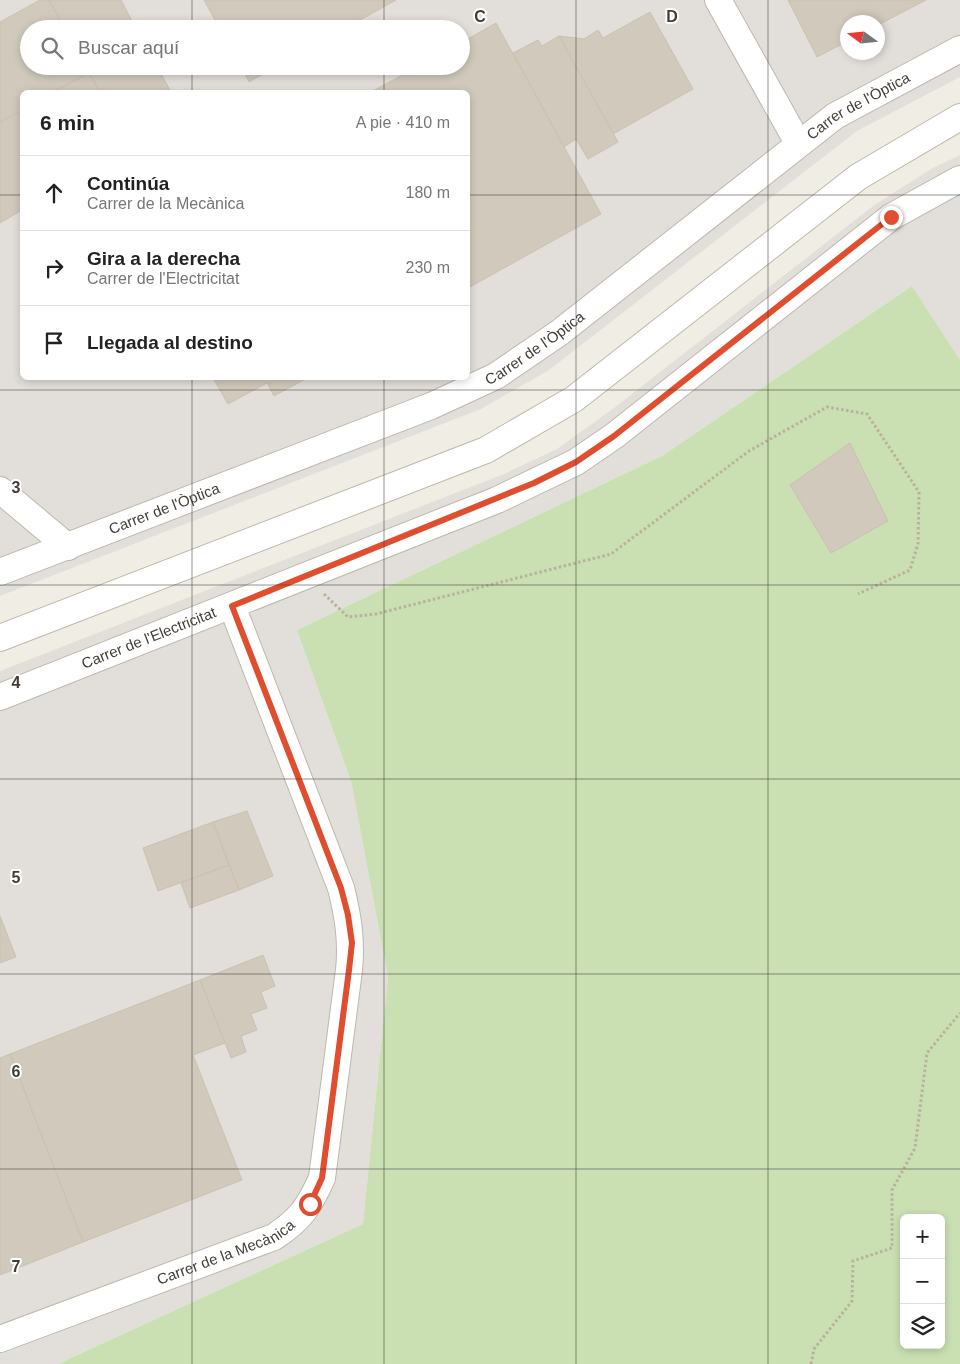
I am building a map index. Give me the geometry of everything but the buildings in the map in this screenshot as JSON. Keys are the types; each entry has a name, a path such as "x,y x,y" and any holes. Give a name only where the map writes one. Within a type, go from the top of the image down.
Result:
{"street":[{"path":"718,0 798,143"},
{"name":"Carrer de l'Òptica","path":"0,572 431,406 496,376 558,333 798,143 835,116 865,98 960,49"},
{"path":"0,638 486,450 533,425 574,399 858,178 960,117"},
{"name":"Carrer de l'Electricitat","path":"0,697 496,500 576,462 614,436 891,217 960,179"},
{"path":"0,490 68,547"},
{"name":"Carrer de la Mecànica","path":"0,1339 274,1237 295,1223 306,1210 322,1178 352,943 348,915 341,888 232,606"}],"path":[{"path":"306,576 348,617 376,614 611,554 749,450 827,407 867,414 919,492 918,544 910,570 858,594"},
{"path":"811,1364 814,1349 852,1301 853,1261 892,1248 892,1190 914,1148 927,1054 960,1013"}],"shaded area":[{"path":"0,0 960,0 960,77 857,131 549,370 481,409 0,596"},
{"path":"960,155 960,360 912,286 662,456 297,630 351,781 388,977 363,1224 58,1364 0,1364 0,671 504,474 557,449 614,408 873,206 931,169"}],"green space":[{"path":"912,286 960,360 960,1364 58,1364 363,1224 388,977 351,781 297,630 662,456"}],"route":[{"path":"310,1204 322,1178 352,943 348,915 341,888 232,606 496,500 576,462 614,436 891,217"}]}
